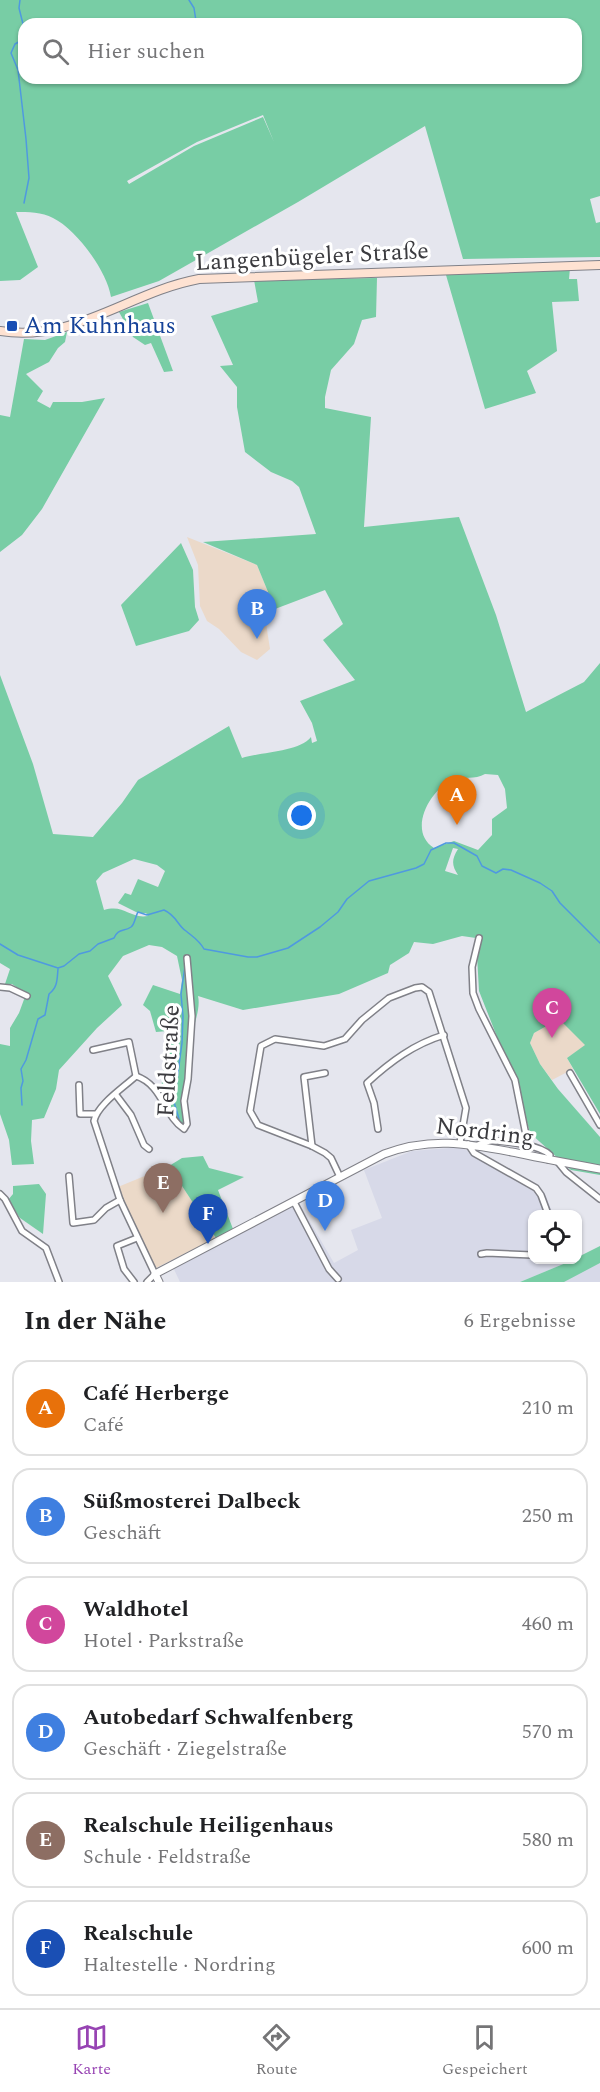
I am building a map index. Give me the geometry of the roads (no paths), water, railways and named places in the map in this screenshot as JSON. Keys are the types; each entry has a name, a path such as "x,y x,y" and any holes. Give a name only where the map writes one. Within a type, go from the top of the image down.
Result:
{"main road":[{"name":"Langenbügeler Straße","path":"0,331 44,332 72,326 158,290 199,279 600,265"}],"street":[{"path":"479,938 472,967 473,993 514,1080 528,1145"},
{"name":"Feldstraße","path":"136,1076 145,1079 159,1094 179,1126 184,1129 188,1124 184,1101 188,1079 192,1016 187,958"},
{"path":"0,987 10,988 27,996"},
{"path":"340,1177 331,1158 312,1146 258,1125 250,1111 261,1046 275,1039 324,1046 345,1039 375,1008 389,998 422,987 429,992 466,1108 464,1144 474,1153 536,1188 546,1210"},
{"path":"378,1129 374,1103 367,1083 388,1064 417,1045 444,1035"},
{"name":"Feldstraße","path":"93,1050 129,1042 136,1076"},
{"path":"570,1072 600,1125"},
{"path":"312,1146 304,1077 325,1073"},
{"name":"Feldstraße","path":"95,1114 136,1076"},
{"path":"79,1085 80,1114 95,1114 94,1121 120,1200 136,1238 159,1282"},
{"path":"116,1095 131,1115 144,1145 149,1149"},
{"path":"476,1146 492,1141 528,1145 547,1152 566,1172 600,1198"},
{"name":"Nordring","path":"147,1282 155,1274 398,1149 428,1143 464,1144 600,1169"},
{"path":"69,1176 73,1223 94,1220 106,1208 120,1200"},
{"path":"0,1194 22,1231 46,1248 59,1282"},
{"path":"294,1202 329,1269 338,1279"},
{"path":"134,1282 124,1269 117,1246 136,1238"},
{"path":"481,1254 487,1252 528,1255"}],"waterway":[{"path":"20,0 22,18"},
{"path":"189,0 194,8 196,18"},
{"path":"18,42 11,53 18,70"},
{"path":"20,84 29,178 24,203"},
{"path":"0,944 18,955 58,968 79,954 90,951 98,944 114,938 119,931 131,927 138,912 147,915 164,910 172,915 204,949 257,957 288,948 320,927 338,912 347,899 369,881 416,868 424,864 431,850 446,843 454,843 477,856 482,866 496,873 503,869 511,870 540,883 552,891 560,903 600,943"},
{"path":"179,1119 174,1102 182,1043 181,994 185,966"},
{"path":"22,1105 21,1069 26,1060 38,1019 45,1015 49,994 56,983 58,969"}],"place":[{"name":"Am Kuhnhaus","path":"12,326"},
{"name":"Süßmosterei Dalbeck","path":"257,639"},
{"name":"Café Herberge","path":"457,825"},
{"name":"Waldhotel","path":"552,1038"},
{"name":"Realschule Heiligenhaus","path":"163,1213"},
{"name":"Autobedarf Schwalfenberg","path":"325,1231"},
{"name":"Realschule","path":"208,1244"}]}
